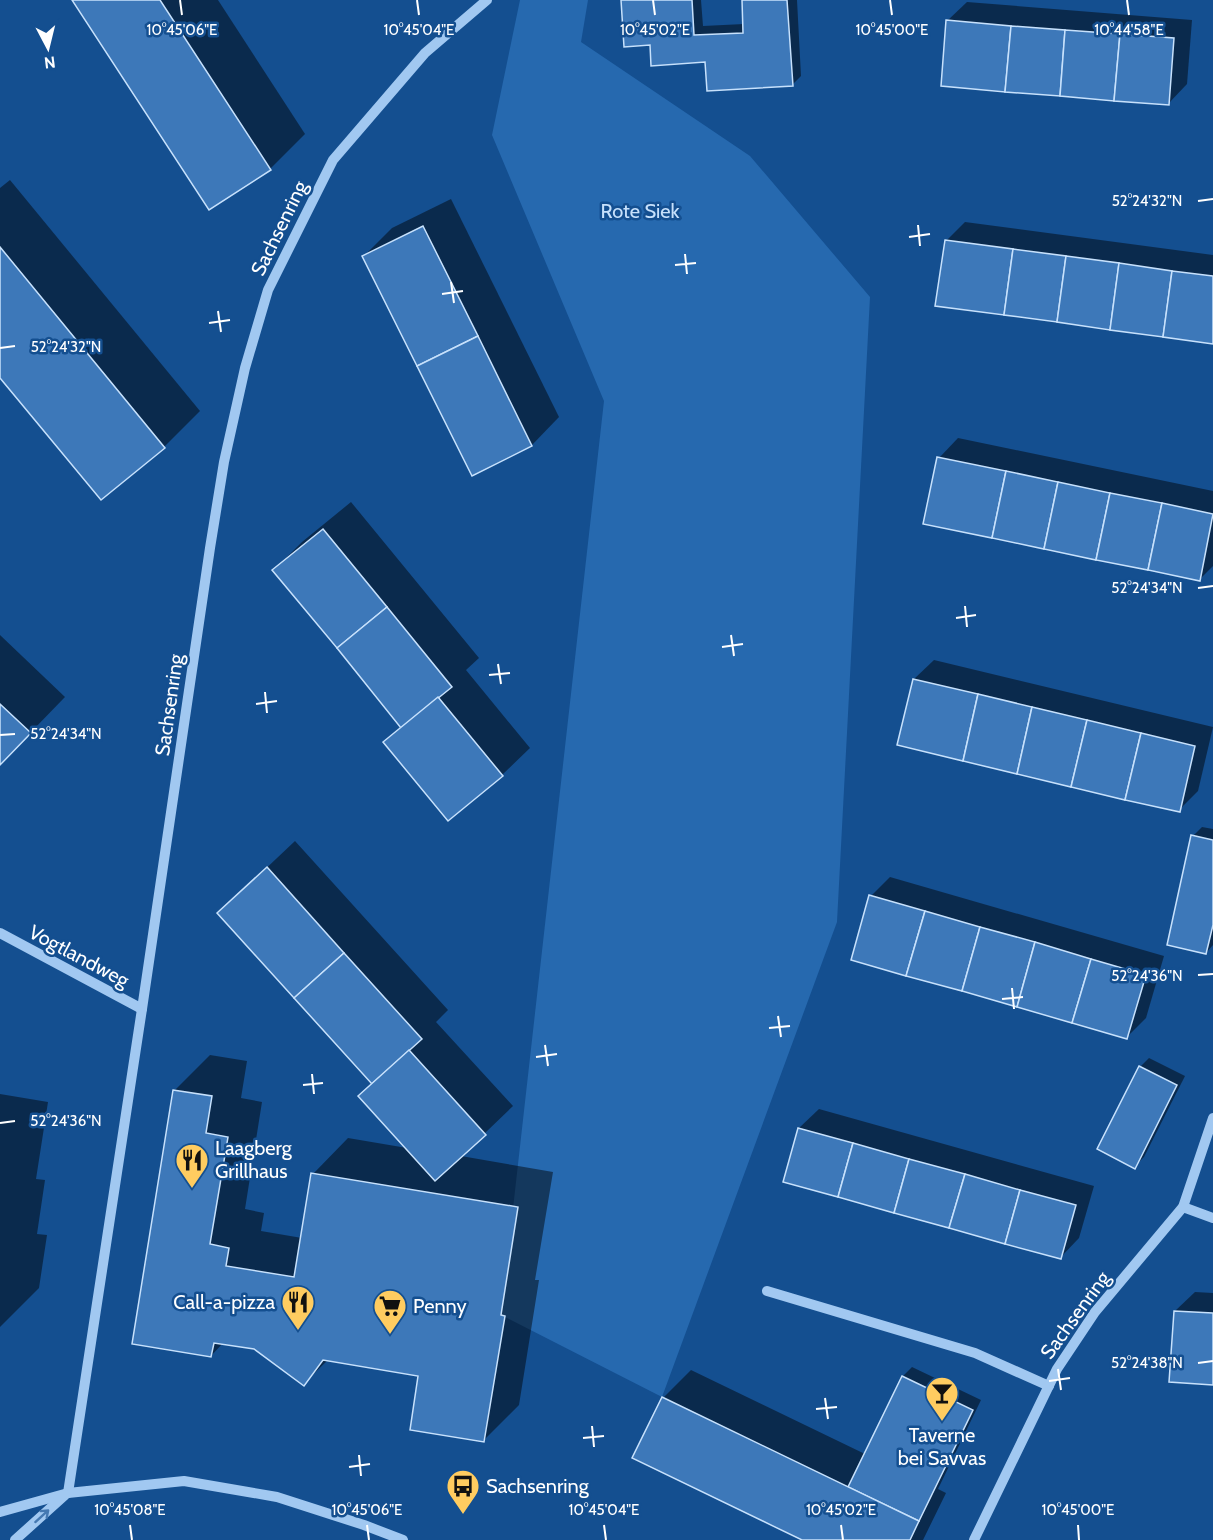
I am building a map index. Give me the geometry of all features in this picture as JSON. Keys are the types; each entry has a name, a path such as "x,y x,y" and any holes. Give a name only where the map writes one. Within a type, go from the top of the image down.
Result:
{"street":[{"name":"Sachsenring","path":"68,1493 224,462 237,397 268,290 333,160 425,54 487,0"},
{"name":"Vogtlandweg","path":"0,933 142,1009"},
{"name":"Sachsenring","path":"974,1540 1057,1369 1095,1312 1183,1206 1213,1118"},
{"path":"1183,1206 1213,1218"},
{"path":"768,1291 975,1353 1049,1386"},
{"path":"0,1512 68,1493 184,1481 277,1497 403,1540"},
{"path":"15,1540 68,1493"}],"green space":[{"name":"Rote Siek","path":"520,0 588,0 581,42 750,156 870,297 837,922 662,1397 501,1315 604,401 492,135"}],"building":[{"path":"72,0 160,0 271,170 209,210"},
{"path":"621,0 692,0 694,35 743,33 742,0 787,0 793,86 707,91 705,62 651,66 650,45 624,47"},
{"path":"946,20 1011,26 1005,92 941,86"},
{"path":"1011,26 1065,30 1060,96 1005,92"},
{"path":"1065,30 1120,34 1114,101 1060,96"},
{"path":"1120,34 1174,38 1169,105 1114,101"},
{"path":"423,226 478,336 417,366 362,256"},
{"path":"945,240 1013,249 1004,315 935,306"},
{"path":"0,247 165,448 101,500 0,378"},
{"path":"1013,249 1066,256 1057,322 1004,315"},
{"path":"1066,256 1119,263 1110,330 1057,322"},
{"path":"1119,263 1172,271 1163,337 1110,330"},
{"path":"1172,271 1213,276 1213,344 1163,337"},
{"path":"478,336 532,446 472,476 417,366"},
{"path":"937,457 1006,471 992,538 923,524"},
{"path":"1006,471 1058,482 1044,549 992,538"},
{"path":"1058,482 1110,493 1096,560 1044,549"},
{"path":"1110,493 1162,503 1148,570 1096,560"},
{"path":"1162,503 1213,514 1200,581 1148,570"},
{"path":"323,529 387,607 337,648 272,570"},
{"path":"387,607 452,687 401,728 337,648"},
{"path":"913,679 978,694 963,761 897,745"},
{"path":"978,694 1032,707 1017,774 963,761"},
{"path":"438,697 503,776 448,821 383,742"},
{"path":"0,704 31,733 0,765"},
{"path":"1032,707 1087,720 1071,787 1017,774"},
{"path":"1087,720 1141,733 1125,800 1071,787"},
{"path":"1141,733 1195,746 1180,812 1125,800"},
{"path":"1191,835 1213,840 1213,925 1206,954 1167,945"},
{"path":"267,867 344,953 294,998 217,913"},
{"path":"869,895 925,911 906,976 851,960"},
{"path":"925,911 980,927 962,991 906,976"},
{"path":"980,927 1035,942 1017,1007 962,991"},
{"path":"1035,942 1091,959 1072,1023 1017,1007"},
{"path":"344,953 422,1039 372,1084 294,998"},
{"path":"1091,959 1146,975 1127,1039 1072,1023"},
{"path":"409,1050 486,1135 435,1181 358,1096"},
{"path":"1139,1066 1177,1085 1135,1169 1097,1149"},
{"path":"173,1090 212,1096 206,1133 228,1137 210,1244 229,1248 226,1266 294,1277 311,1173 518,1207 501,1315 505,1316 484,1442 410,1430 418,1376 323,1360 304,1386 254,1349 214,1343 211,1357 132,1344"},
{"path":"798,1128 853,1143 838,1197 783,1182"},
{"path":"853,1143 909,1159 894,1213 838,1197"},
{"path":"909,1159 965,1174 949,1228 894,1213"},
{"path":"965,1174 1020,1190 1005,1244 949,1228"},
{"path":"1020,1190 1076,1205 1061,1259 1005,1244"},
{"path":"1174,1311 1213,1313 1213,1385 1169,1382"},
{"path":"902,1376 973,1410 919,1521 848,1487"},
{"path":"662,1397 919,1521 910,1540 802,1540 632,1458"}],"place":[{"name":"Laagberg Grillhaus","path":"192,1189"},
{"name":"Call-a-pizza","path":"298,1331"},
{"name":"Penny","path":"390,1335"},
{"name":"Taverne bei Savvas","path":"942,1422"},
{"name":"Sachsenring","path":"463,1515"}]}
